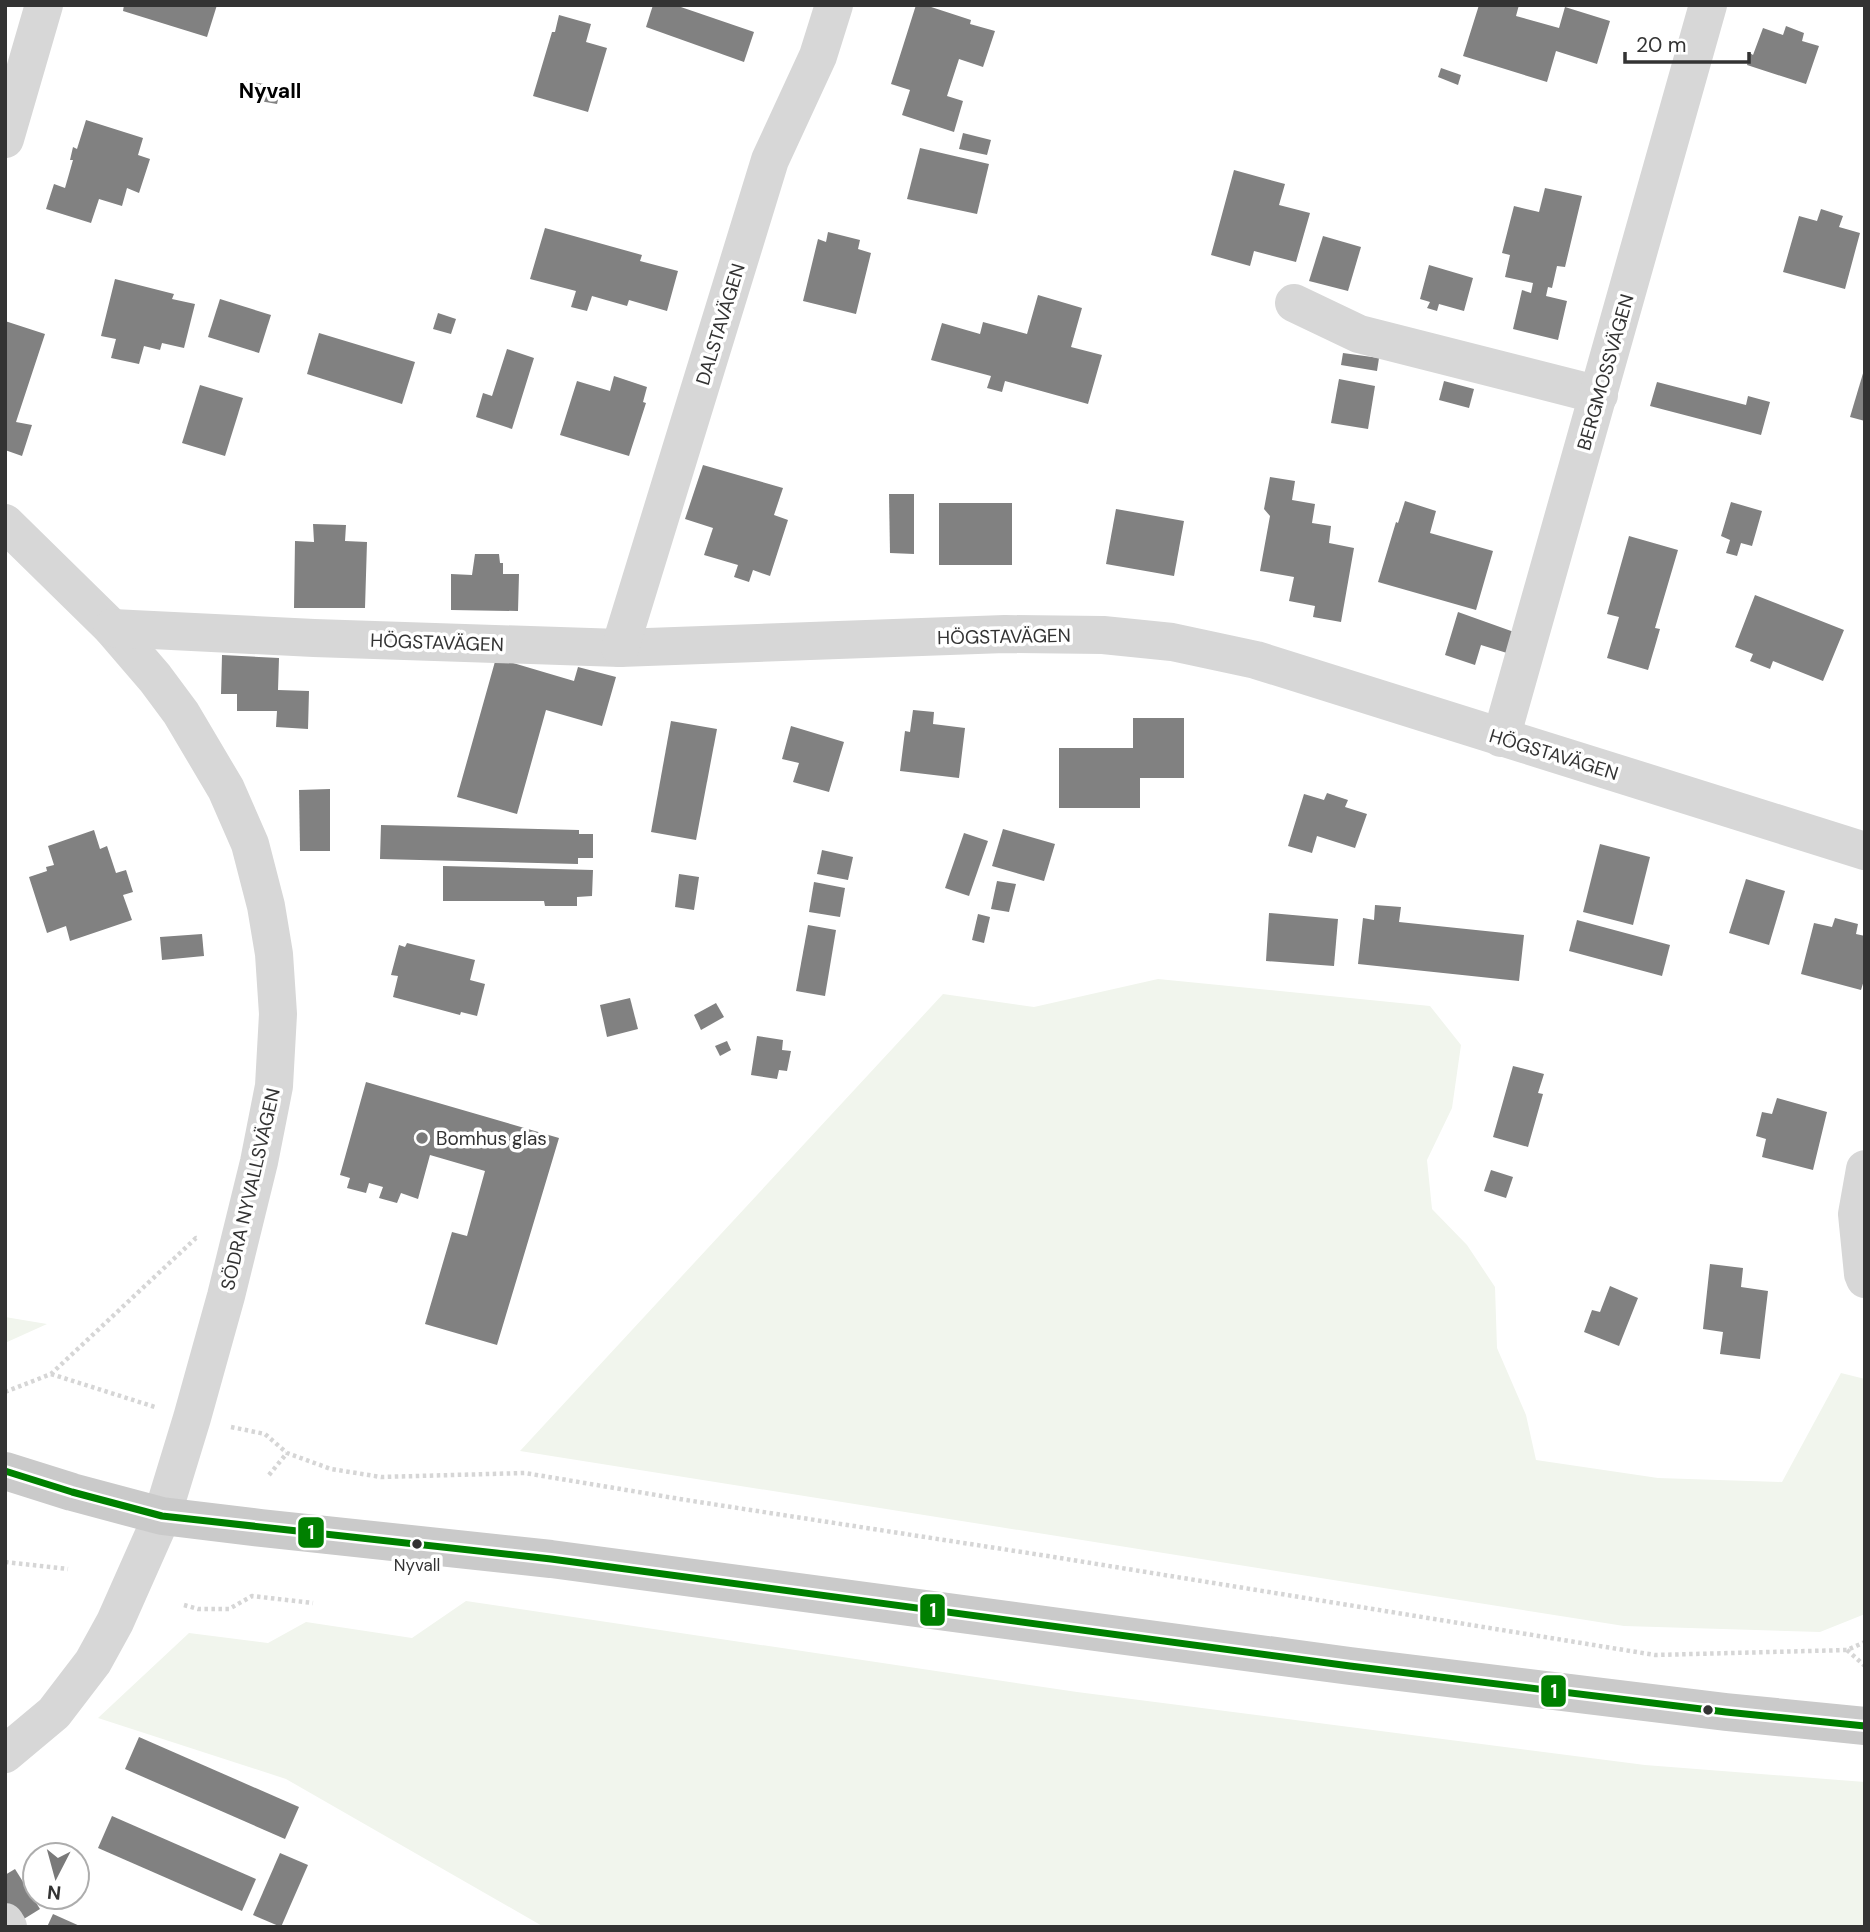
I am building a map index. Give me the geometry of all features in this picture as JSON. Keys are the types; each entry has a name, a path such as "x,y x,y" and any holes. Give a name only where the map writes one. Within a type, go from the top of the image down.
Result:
{"main road":[{"path":"5,1471 162,1516 551,1559 1349,1666 1726,1712 1865,1726"}],"street":[{"path":"5,139 44,5"},
{"name":"DALSTAVÄGEN","path":"620,648 770,160 818,56 834,5"},
{"name":"BERGMOSSVÄGEN","path":"1501,738 1708,5"},
{"path":"1294,303 1359,334 1599,395"},
{"name":"SÖDRA NYVALLSVÄGEN","path":"5,523 112,628 155,678 181,713 226,789 250,844 266,906 274,954 278,1014 274,1086 259,1162 192,1418 162,1516 115,1622 93,1662 54,1713 5,1754"},
{"name":"HÖGSTAVÄGEN","path":"112,628 620,648 1005,634 1103,635 1172,642 1256,660 1865,851"},
{"path":"1865,1168 1857,1214 1865,1279"},
{"path":"5,1922 8,1927"}],"path":[{"path":"5,1392 51,1374 196,1238 238,1245"},
{"path":"269,1475 287,1453 331,1469 381,1477 525,1473 1655,1654 1847,1650 1865,1642"},
{"path":"5,1562 68,1569"},
{"path":"184,1605 198,1609 229,1609 252,1596 313,1603"},
{"path":"1847,1650 1865,1666"}],"shaded area":[{"path":"1158,979 1430,1006 1461,1045 1452,1108 1427,1160 1432,1209 1467,1245 1495,1287 1497,1348 1526,1415 1536,1460 1658,1478 1782,1482 1841,1373 1865,1379 1865,1614 1820,1632 1624,1626 520,1451 943,994 1034,1007"},
{"path":"5,1317 47,1324 5,1343"},
{"path":"466,1601 1077,1692 1645,1765 1865,1782 1865,1927 544,1927 286,1779 98,1718 189,1633 268,1643 306,1622 412,1638"}],"building":[{"path":"124,5 217,5 207,37 123,11"},
{"path":"653,5 675,5 754,32 744,62 646,27"},
{"path":"916,5 925,5 971,20 970,24 995,31 983,67 959,59 947,96 963,101 954,132 902,115 910,90 891,84"},
{"path":"1479,5 1519,5 1516,16 1559,28 1565,7 1610,21 1597,64 1556,51 1547,82 1463,56"},
{"path":"559,15 591,24 586,42 607,48 588,112 533,96"},
{"path":"1786,26 1804,33 1802,41 1819,46 1806,84 1747,65 1763,28 1783,35"},
{"path":"1441,68 1461,75 1458,85 1438,77"},
{"path":"246,81 281,87 277,104 243,98"},
{"path":"86,120 143,138 138,155 150,159 139,193 127,188 122,206 99,199 91,223 46,209 54,184 65,188 73,160 70,160 73,147 77,149"},
{"path":"963,133 991,140 987,155 959,149"},
{"path":"920,148 989,164 977,214 907,199"},
{"path":"1234,170 1285,184 1279,205 1310,213 1296,262 1254,251 1250,266 1211,255"},
{"path":"1545,188 1582,196 1565,267 1557,266 1552,288 1548,287 1546,296 1567,301 1558,340 1513,329 1522,290 1531,293 1533,283 1505,277 1510,255 1502,253 1514,206 1539,212"},
{"path":"1821,209 1843,216 1839,227 1860,233 1845,289 1783,272 1799,216 1817,221"},
{"path":"545,228 642,255 640,261 678,271 667,311 629,300 627,306 592,296 587,311 571,307 576,291 530,279"},
{"path":"828,232 860,240 858,249 871,253 856,314 803,301 818,239 826,242"},
{"path":"1323,236 1361,247 1348,291 1309,281"},
{"path":"1429,265 1473,278 1464,311 1439,304 1437,311 1427,308 1430,302 1420,299"},
{"path":"115,279 174,294 172,299 195,304 184,348 162,343 160,350 144,346 139,364 111,358 116,339 101,336"},
{"path":"1038,295 1082,308 1071,347 1102,355 1088,404 1005,381 1002,392 987,388 991,376 931,360 942,323 980,334 983,322 1027,334"},
{"path":"220,299 271,315 259,353 208,337"},
{"path":"438,313 456,319 451,334 433,329"},
{"path":"5,321 45,334 16,422 32,425 22,456 5,450"},
{"path":"319,333 415,362 402,404 307,374"},
{"path":"507,349 534,358 512,429 476,417 483,393 492,396"},
{"path":"1343,353 1379,358 1377,371 1341,365"},
{"path":"1865,370 1865,421 1850,417"},
{"path":"614,376 647,387 643,402 646,403 629,456 560,435 577,381 610,391"},
{"path":"1339,379 1375,386 1368,429 1331,423"},
{"path":"1444,381 1474,389 1469,408 1439,400"},
{"path":"1657,382 1746,405 1748,396 1770,402 1761,435 1650,406"},
{"path":"200,385 243,398 225,456 182,443"},
{"path":"703,465 783,488 774,515 788,520 770,576 753,570 749,582 734,577 738,565 704,555 713,528 685,519"},
{"path":"1270,477 1295,481 1292,500 1315,504 1312,523 1331,526 1329,543 1354,548 1341,622 1313,617 1315,606 1289,601 1294,577 1260,571 1270,516 1264,509"},
{"path":"889,494 914,494 914,554 890,553"},
{"path":"1405,501 1436,511 1430,533 1493,551 1476,610 1378,582"},
{"path":"1731,502 1762,511 1752,546 1741,543 1737,556 1726,553 1730,540 1721,536"},
{"path":"939,503 1012,503 1012,565 939,565"},
{"path":"1116,509 1184,521 1174,576 1106,564"},
{"path":"313,524 346,525 345,541 367,542 365,608 294,608 295,541 314,542"},
{"path":"1629,536 1678,550 1655,628 1660,629 1648,670 1607,658 1619,617 1607,614"},
{"path":"475,554 499,554 500,563 503,563 503,574 519,574 518,611 451,610 451,574 472,575"},
{"path":"1755,595 1844,630 1823,681 1773,661 1770,669 1750,661 1753,654 1735,647"},
{"path":"1458,612 1514,632 1507,653 1481,645 1475,665 1445,655"},
{"path":"222,655 279,658 278,690 309,691 308,729 276,727 277,711 237,711 237,694 221,694"},
{"path":"496,658 574,681 578,667 616,677 602,726 546,710 517,814 457,797"},
{"path":"913,710 934,712 933,724 965,728 959,778 900,771 905,731 910,732"},
{"path":"1133,718 1184,718 1184,778 1140,778 1140,808 1059,808 1059,748 1133,748"},
{"path":"671,721 717,729 696,840 651,832"},
{"path":"791,726 844,742 829,792 793,782 799,763 782,759"},
{"path":"330,789 330,851 300,851 299,790"},
{"path":"1327,793 1348,800 1345,807 1367,814 1355,848 1317,836 1312,853 1288,846 1304,794 1324,800"},
{"path":"381,825 579,830 579,834 593,834 593,858 578,858 578,864 380,859"},
{"path":"1003,829 1055,844 1044,881 992,866"},
{"path":"94,830 100,849 107,846 116,873 126,870 133,892 123,895 132,920 70,941 66,926 47,933 29,877 47,871 46,867 54,865 48,846"},
{"path":"964,833 988,841 969,896 945,888"},
{"path":"1600,844 1650,857 1633,925 1583,912"},
{"path":"822,850 853,857 848,880 817,874"},
{"path":"443,866 593,870 592,896 577,897 577,906 545,906 544,901 443,901"},
{"path":"679,874 699,877 694,910 675,907"},
{"path":"1746,879 1785,891 1769,945 1729,933"},
{"path":"997,881 1016,884 1009,912 991,909"},
{"path":"814,882 845,888 840,917 809,912"},
{"path":"1375,905 1401,907 1399,922 1524,935 1519,981 1358,964 1363,918 1374,920"},
{"path":"1269,913 1338,919 1334,966 1266,961"},
{"path":"978,914 990,917 984,943 972,940"},
{"path":"1835,918 1858,924 1856,934 1865,936 1865,977 1861,990 1801,974 1814,923 1832,927"},
{"path":"1577,920 1670,945 1662,976 1569,951"},
{"path":"808,925 836,930 825,996 796,991"},
{"path":"202,934 204,956 162,960 160,937"},
{"path":"407,943 475,960 470,980 485,984 477,1016 461,1012 460,1015 393,997 398,976 391,975 399,945 405,947"},
{"path":"630,998 638,1029 607,1037 600,1005"},
{"path":"716,1003 724,1017 701,1030 694,1015"},
{"path":"757,1036 783,1040 782,1050 791,1051 787,1071 779,1070 777,1079 751,1075"},
{"path":"727,1041 731,1050 720,1056 715,1046"},
{"path":"1513,1066 1544,1074 1538,1093 1543,1094 1528,1147 1493,1137"},
{"path":"366,1082 559,1138 497,1345 425,1324 452,1232 467,1236 485,1171 430,1155 418,1199 401,1193 397,1203 379,1198 383,1187 369,1183 366,1193 347,1188 350,1178 340,1175"},
{"path":"1777,1098 1827,1112 1813,1170 1762,1157 1766,1139 1756,1136 1762,1112 1772,1114"},
{"path":"1491,1170 1513,1177 1506,1198 1484,1191"},
{"path":"1710,1264 1743,1268 1741,1287 1768,1291 1760,1359 1720,1354 1723,1332 1703,1329"},
{"path":"1610,1286 1638,1298 1619,1346 1584,1332 1592,1310 1600,1312"},
{"path":"139,1737 299,1807 285,1839 125,1769"},
{"path":"112,1816 256,1879 242,1911 98,1848"},
{"path":"280,1853 308,1865 281,1927 253,1915"},
{"path":"15,1869 21,1879 21,1911 37,1911 19,1922 5,1901 5,1875"},
{"path":"53,1914 82,1927 47,1927"}],"transit line":[{"name":"1","path":"5,1471 162,1516 551,1559 1350,1666 1726,1712 1865,1726"}],"place":[{"name":"Bomhus glas","path":"422,1138"},
{"name":"Nyvall","path":"417,1544"}],"district":[{"name":"Nyvall","path":"270,91"}]}
